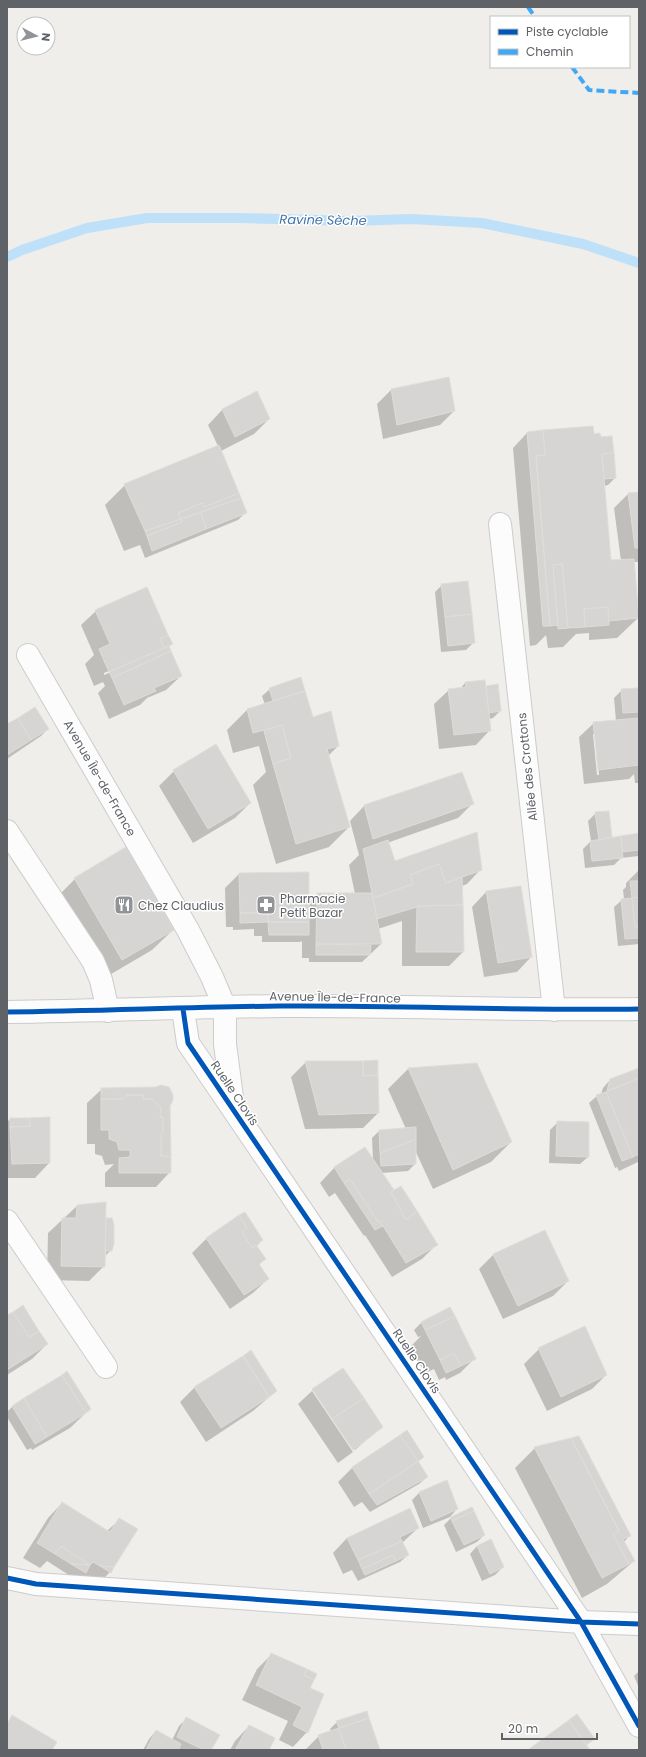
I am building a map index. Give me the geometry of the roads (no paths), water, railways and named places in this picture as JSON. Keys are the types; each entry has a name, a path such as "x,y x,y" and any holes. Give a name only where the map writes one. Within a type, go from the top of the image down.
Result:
{"street":[{"name":"Allée des Crottons","path":"500,524 554,1010"},
{"name":"Avenue Île-de-France","path":"28,655 188,930 225,1008"},
{"path":"7,831 93,961 101,980 108,1011"},
{"name":"Avenue Île-de-France","path":"7,1012 108,1011 280,1006 554,1010 639,1009"},
{"name":"Ruelle Clovis","path":"225,1008 225,1044 233,1108"},
{"name":"Ruelle Clovis","path":"183,1009 188,1043 581,1622 639,1726"},
{"path":"7,1221 106,1367"},
{"path":"7,1578 44,1585 581,1622 639,1624"}],"waterway":[{"name":"Ravine Sèche","path":"7,257 22,250 87,228 147,218 240,218 352,221 411,219 482,223 583,244 639,263"}],"place":[{"name":"Chez Claudius","path":"124,905"},
{"name":"Pharmacie Petit Bazar","path":"266,905"}]}
